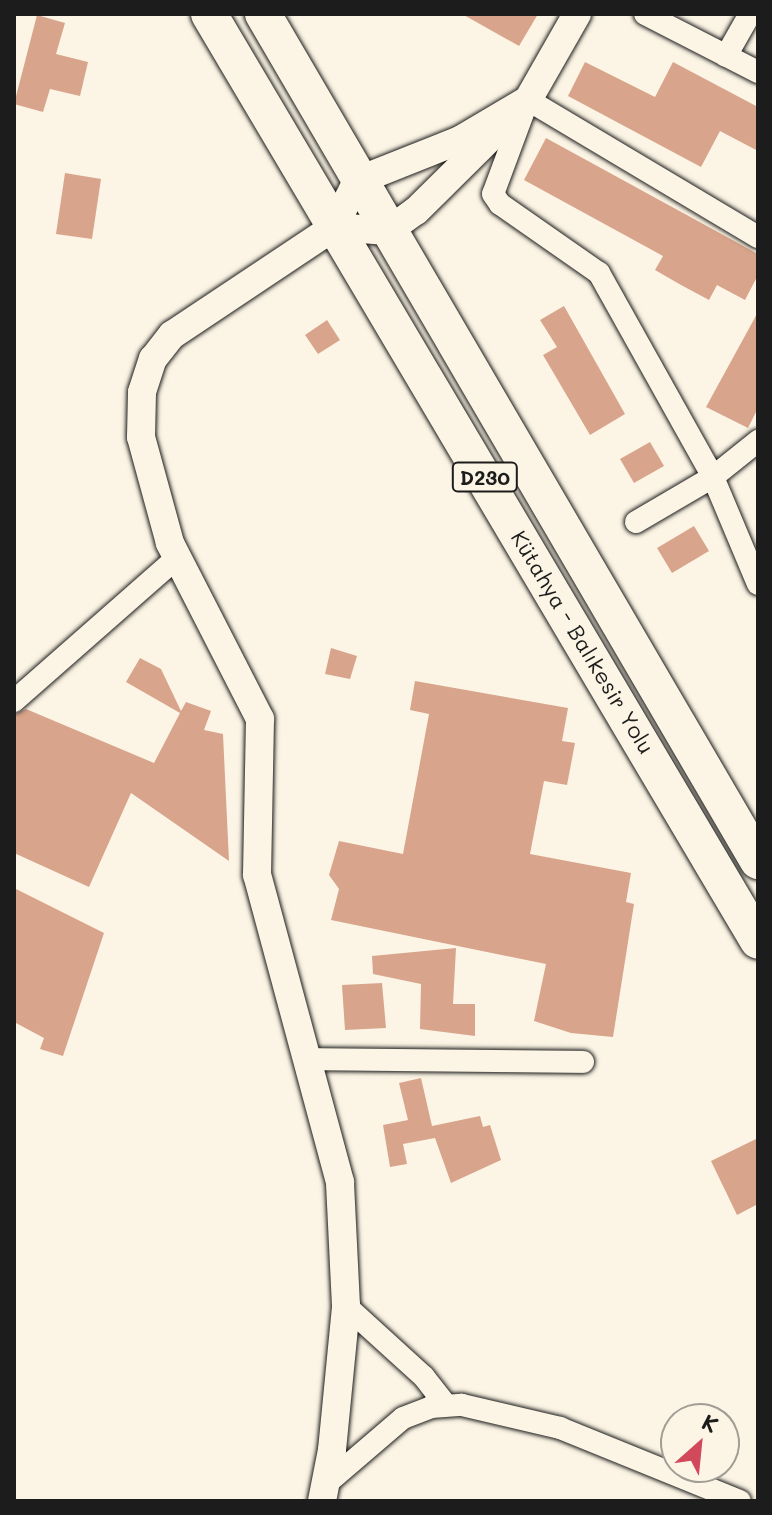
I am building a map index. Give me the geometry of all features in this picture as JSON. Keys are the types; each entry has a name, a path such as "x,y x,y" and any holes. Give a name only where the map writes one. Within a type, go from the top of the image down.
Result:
{"highway":[{"name":"Kütahya - Balıkesir Yolu","path":"209,14 758,941"},
{"name":"Kütahya - Balıkesir Yolu","path":"263,14 357,181 758,861"}],"street":[{"path":"577,14 528,100 493,194 500,204 599,273 713,477 758,584"},
{"path":"645,14 758,72"},
{"path":"726,56 750,14"},
{"path":"334,227 388,231 416,211 528,100"},
{"path":"324,1493 346,1306 340,1182 257,875 260,719 178,557 141,437 142,392 153,359 197,316 334,227 357,181 460,140 528,100"},
{"path":"528,100 758,237"},
{"path":"636,522 713,477 758,441"},
{"path":"14,701 178,557"},
{"path":"307,1059 583,1062"},
{"path":"346,1306 424,1377 446,1405"},
{"path":"324,1493 403,1418 446,1405 560,1428 740,1501"}],"building":[{"path":"462,14 538,14 519,46"},
{"path":"37,15 65,23 56,54 88,62 80,96 50,89 43,112 14,104"},
{"path":"585,62 655,97 673,62 758,107 758,151 720,131 701,167 568,96"},
{"path":"546,138 758,254 758,275 745,300 717,285 709,300 681,285 655,270 663,256 524,180"},
{"path":"65,173 101,179 92,239 56,234"},
{"path":"564,306 625,414 590,435 543,355 557,347 540,320"},
{"path":"758,312 758,408 748,428 706,407"},
{"path":"327,320 340,340 318,354 305,335"},
{"path":"650,442 664,466 634,483 620,459"},
{"path":"694,526 709,551 672,573 657,548"},
{"path":"331,648 357,656 350,679 325,674"},
{"path":"140,658 161,669 181,711 186,702 211,711 204,730 223,734 229,861 131,793 89,887 14,853 14,715 26,709 154,763 180,713 126,682"},
{"path":"415,681 568,708 562,741 575,743 567,785 544,781 530,854 631,873 626,902 634,904 613,1037 571,1033 534,1021 546,964 331,920 339,889 329,875 339,841 403,854 429,714 410,710"},
{"path":"14,888 104,933 63,1056 40,1049 44,1038 14,1022"},
{"path":"456,948 453,1004 475,1004 475,1036 420,1029 421,984 373,974 372,956"},
{"path":"382,983 386,1028 345,1030 342,985"},
{"path":"421,1078 432,1126 480,1116 483,1127 490,1125 501,1160 451,1183 435,1138 403,1144 407,1164 390,1167 383,1125 408,1120 399,1083"},
{"path":"758,1138 758,1204 737,1215 711,1161"}]}
